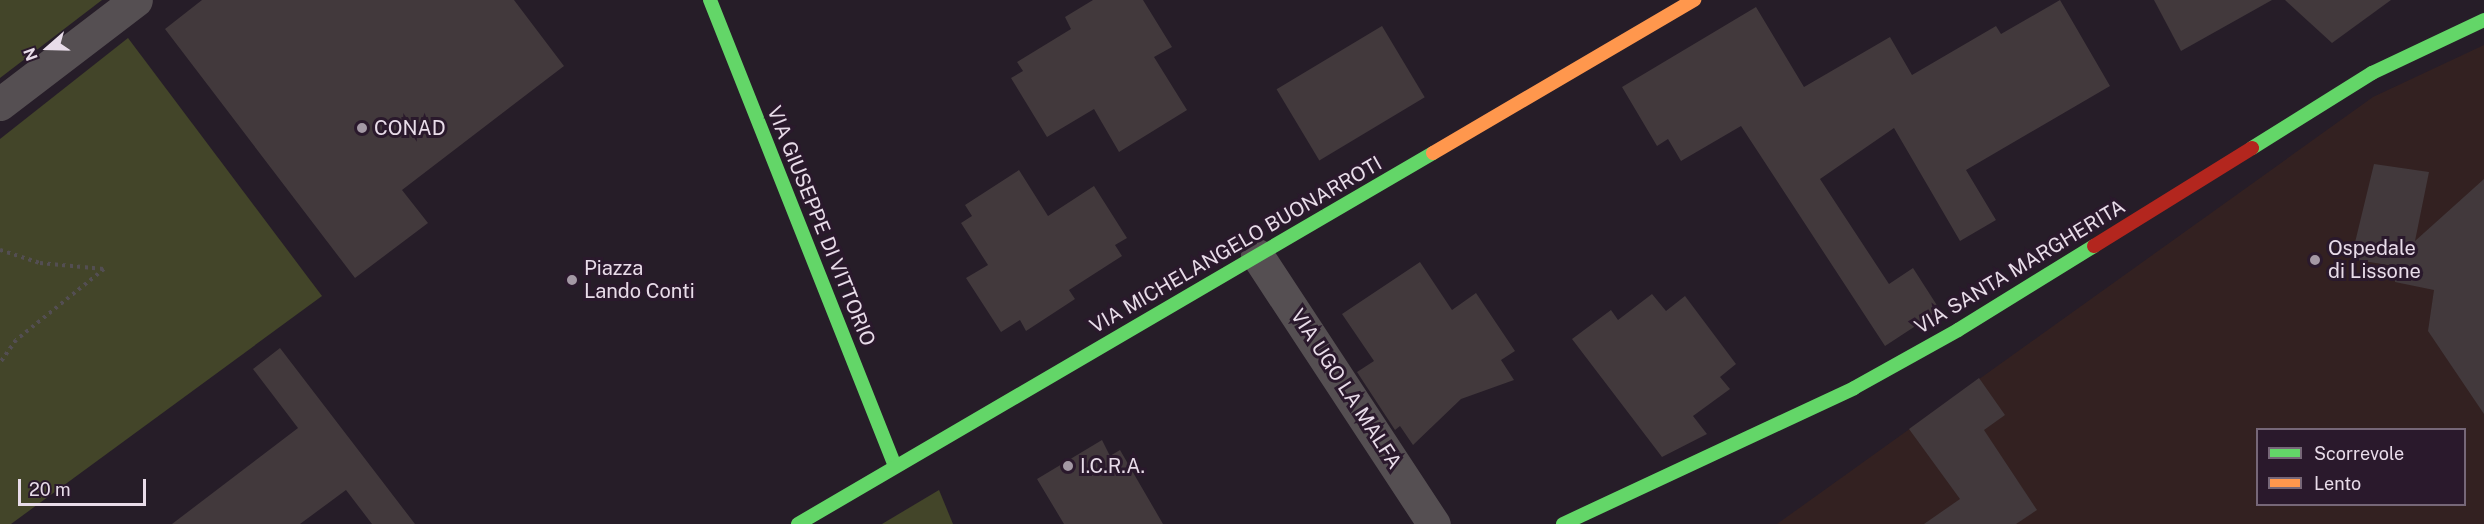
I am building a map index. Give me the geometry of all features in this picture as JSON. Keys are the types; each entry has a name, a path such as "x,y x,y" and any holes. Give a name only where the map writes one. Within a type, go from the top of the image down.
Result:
{"street":[{"path":"0,104 136,0"},
{"name":"VIA GIUSEPPE DI VITTORIO","path":"710,0 895,466"},
{"name":"VIA MICHELANGELO BUONARROTI","path":"798,524 1694,0"},
{"name":"VIA SANTA MARGHERITA","path":"1563,524 1854,388 1958,330 2372,73 2484,20"},
{"name":"VIA UGO LA MALFA","path":"1257,255 1434,524"}],"path":[{"path":"0,250 40,263 104,269 16,340 0,363"}],"shaded area":[{"name":"Ospedale di Lissone","path":"2484,45 2484,524 1777,524 2373,97"}],"green space":[{"path":"0,0 102,0 0,78"},
{"path":"128,38 322,296 11,524 0,524 0,139"},
{"path":"939,490 953,524 882,524"}],"building":[{"name":"CONAD","path":"202,0 514,0 564,66 402,190 428,223 355,278 165,29"},
{"path":"1093,0 1143,0 1172,47 1154,57 1187,110 1119,152 1094,109 1047,137 1011,78 1023,71 1017,62 1071,29 1065,17"},
{"path":"2060,0 2110,86 1966,170 1996,220 1960,241 1894,128 1820,179 1889,284 1913,268 1940,310 1885,346 1741,126 1681,161 1668,139 1657,146 1622,87 1756,7 1804,87 1890,37 1912,75 1996,26 2001,34"},
{"path":"2154,0 2272,0 2181,51"},
{"path":"2285,0 2391,0 2332,43"},
{"path":"1382,26 1425,97 1319,160 1277,89"},
{"path":"2374,164 2429,172 2415,241 2484,179 2484,414 2428,331 2434,290 2395,282 2394,266 2351,259"},
{"path":"1019,170 1048,216 1094,186 1127,238 1115,245 1122,256 1069,290 1075,299 1026,331 1020,320 1001,332 966,278 988,265 961,223 972,216 965,205"},
{"path":"1420,262 1452,310 1476,293 1515,351 1501,360 1514,380 1461,399 1413,445 1400,426 1395,430 1357,372 1374,361 1342,314"},
{"path":"1652,294 1666,311 1685,296 1736,364 1720,377 1730,389 1693,416 1707,434 1662,457 1572,339 1611,310 1618,320"},
{"path":"280,348 415,524 372,524 346,490 300,524 172,524 298,428 253,369"},
{"path":"1979,378 2005,415 1984,430 2037,510 2016,524 1924,524 1960,499 1909,429"},
{"path":"1102,440 1110,456 1120,450 1163,524 1064,524 1037,479"}],"traffic: fast":[{"path":"710,0 895,466"},
{"path":"2252,148 2372,73 2484,20"},
{"path":"798,524 1433,153"},
{"path":"1563,524 1854,388 1958,330 2094,246"}],"traffic: slow":[{"path":"1433,153 1694,0"}],"traffic: jam":[{"path":"2094,246 2252,148"}],"place":[{"name":"CONAD","path":"362,128"},
{"name":"Ospedale di Lissone","path":"2315,260"},
{"name":"Piazza Lando Conti","path":"572,280"},
{"name":"I.C.R.A.","path":"1068,466"}]}
